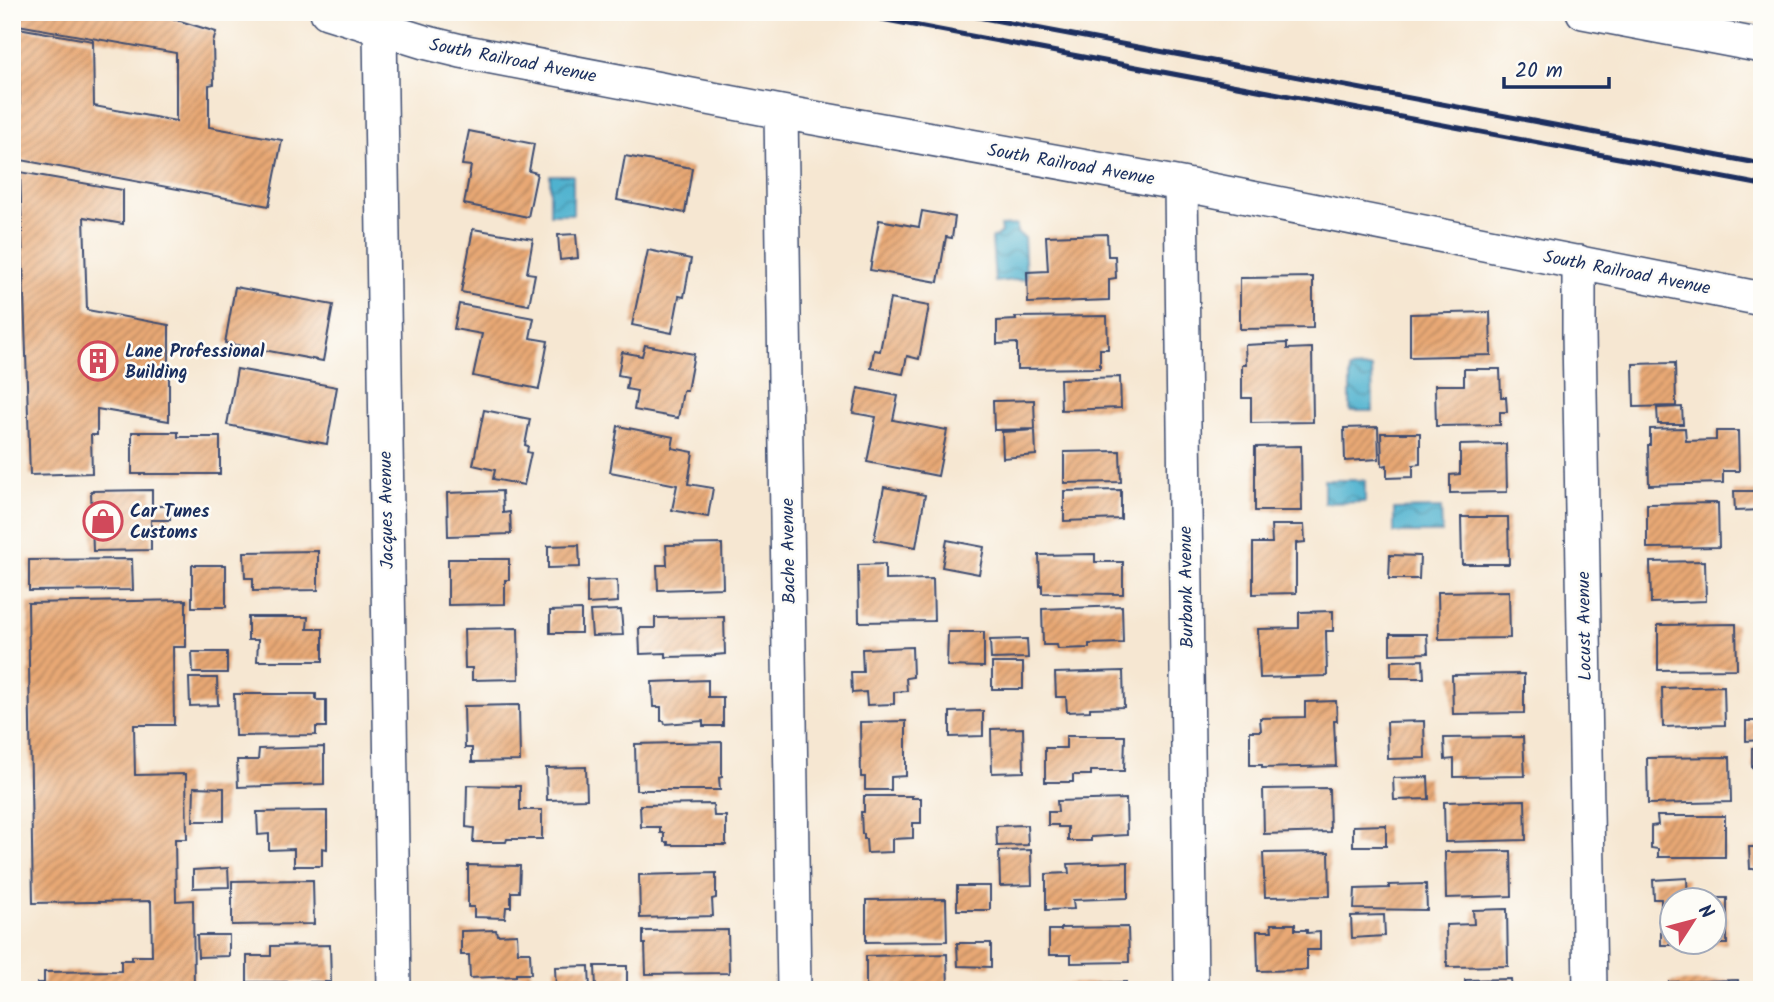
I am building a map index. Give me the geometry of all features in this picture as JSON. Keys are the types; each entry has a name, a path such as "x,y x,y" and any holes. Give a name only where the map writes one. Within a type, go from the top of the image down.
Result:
{"street":[{"name":"South Railroad Avenue","path":"327,12 461,51 1181,184 1762,299"},
{"path":"1583,12 1762,46"},
{"name":"Jacques Avenue","path":"380,29 394,990"},
{"name":"Bache Avenue","path":"781,112 794,990"},
{"name":"Burbank Avenue","path":"1181,184 1191,990"},
{"name":"Locust Avenue","path":"1580,262 1579,346 1590,990"}],"water":[{"path":"550,175 573,175 573,214 550,214"},
{"path":"1017,225 1017,233 1024,237 1026,279 995,282 992,239 1001,232 1000,226"},
{"path":"1372,368 1373,411 1350,411 1350,369"},
{"path":"1324,480 1365,480 1365,502 1324,503"},
{"path":"1441,508 1442,533 1394,533 1394,509"}],"building":[{"path":"18,12 151,12 216,32 213,43 214,84 209,85 209,127 282,140 269,206 21,160 18,28 93,41 94,106 176,121 176,53 18,25"},
{"path":"469,131 534,144 529,171 537,173 528,217 464,204 471,166 462,165"},
{"path":"625,156 692,168 685,213 617,200"},
{"path":"20,172 123,190 123,224 84,217 87,310 169,325 169,421 97,409 97,435 91,435 92,473 30,475"},
{"path":"922,211 955,217 952,238 946,237 938,282 870,270 879,220 919,227"},
{"path":"473,229 533,239 527,273 535,274 529,305 461,292"},
{"path":"576,234 578,258 560,260 558,235"},
{"path":"1107,234 1108,256 1115,256 1116,278 1109,279 1109,300 1028,303 1027,272 1048,271 1046,236"},
{"path":"648,250 691,259 684,297 679,296 672,333 632,325"},
{"path":"1313,277 1313,328 1240,329 1240,278"},
{"path":"235,287 333,305 323,361 225,343"},
{"path":"890,299 929,306 919,359 907,356 903,374 871,368 874,350 880,351"},
{"path":"459,304 534,318 530,338 548,341 539,389 473,376 482,334 454,329"},
{"path":"1490,312 1491,355 1410,357 1410,314"},
{"path":"1107,316 1108,349 1100,349 1100,368 1017,369 1017,343 997,344 997,321 1016,320 1015,317"},
{"path":"1287,343 1287,349 1312,348 1313,422 1251,423 1251,398 1242,398 1242,365 1246,365 1245,345"},
{"path":"645,345 694,354 687,391 683,391 678,418 634,410 637,391 626,389 628,377 618,375 622,352 642,356"},
{"path":"1675,363 1676,406 1634,407 1633,364"},
{"path":"237,369 337,387 327,444 227,425"},
{"path":"1464,369 1500,369 1501,397 1506,397 1507,412 1500,412 1500,425 1436,426 1435,385 1464,385"},
{"path":"1120,377 1121,408 1061,410 1060,379"},
{"path":"858,388 898,396 893,420 947,430 938,476 867,462 876,417 853,413"},
{"path":"1034,400 1035,429 994,430 993,401"},
{"path":"1682,407 1683,424 1658,424 1657,408"},
{"path":"484,410 530,419 525,445 528,446 527,452 531,453 524,485 493,479 495,470 473,465"},
{"path":"618,426 674,437 672,448 693,452 688,484 713,488 708,517 672,510 677,485 610,472"},
{"path":"1378,427 1379,459 1345,461 1344,428"},
{"path":"1685,428 1686,441 1716,440 1716,431 1738,431 1739,471 1723,471 1723,483 1649,485 1650,429"},
{"path":"1035,430 1036,455 1003,458 1002,432"},
{"path":"132,432 178,432 178,437 220,437 220,474 132,474"},
{"path":"1381,433 1420,433 1420,464 1413,465 1413,477 1387,478 1387,465 1382,466"},
{"path":"1506,444 1507,492 1450,493 1450,475 1460,474 1460,445"},
{"path":"1301,446 1302,511 1255,511 1255,447"},
{"path":"1120,451 1121,482 1064,483 1064,452"},
{"path":"884,487 925,495 916,547 874,540"},
{"path":"152,490 152,506 169,506 170,520 151,520 151,550 93,551 91,491"},
{"path":"1121,490 1121,519 1064,521 1064,491"},
{"path":"502,491 503,513 510,512 511,534 448,536 447,493"},
{"path":"1734,491 1762,491 1762,510 1735,511"},
{"path":"1718,503 1719,547 1647,548 1647,504"},
{"path":"1461,517 1508,517 1509,564 1462,564"},
{"path":"1271,525 1304,525 1305,542 1296,543 1296,593 1253,594 1253,543 1272,543"},
{"path":"947,540 984,547 979,574 942,567"},
{"path":"722,544 723,588 658,590 657,565 667,565 666,545"},
{"path":"579,545 580,567 548,568 548,546"},
{"path":"318,551 318,590 253,591 253,578 245,578 244,552"},
{"path":"1095,554 1095,562 1123,562 1123,594 1042,593 1039,555"},
{"path":"1390,555 1420,556 1419,579 1389,579"},
{"path":"132,559 133,590 29,591 29,560"},
{"path":"448,559 509,559 509,580 505,580 505,604 448,605"},
{"path":"1705,561 1706,601 1651,603 1650,562"},
{"path":"885,564 885,580 933,579 934,621 859,622 858,565"},
{"path":"192,565 226,565 226,607 192,607"},
{"path":"617,580 618,602 587,604 587,581"},
{"path":"1509,591 1510,638 1439,639 1438,592"},
{"path":"186,600 186,647 173,647 174,725 134,725 135,775 186,774 187,839 175,839 176,901 193,900 194,990 37,990 37,983 44,983 44,972 121,971 121,960 132,960 132,956 152,956 151,901 33,903 28,603"},
{"path":"1122,606 1123,643 1089,644 1089,648 1058,649 1057,645 1043,645 1042,609"},
{"path":"581,610 581,633 550,633 550,611"},
{"path":"621,610 623,635 592,636 590,611"},
{"path":"1333,611 1333,631 1326,631 1327,676 1260,678 1258,629 1299,628 1299,612"},
{"path":"248,617 308,617 307,629 323,629 323,661 257,661 258,640 248,640"},
{"path":"724,617 725,654 666,657 666,653 640,654 639,628 655,628 655,618"},
{"path":"1736,624 1737,669 1658,670 1658,625"},
{"path":"518,628 519,679 472,680 472,668 465,668 464,629"},
{"path":"948,632 984,632 984,667 947,666"},
{"path":"1390,634 1427,634 1428,653 1390,654"},
{"path":"1027,639 1028,658 991,659 990,640"},
{"path":"912,647 913,677 906,678 907,691 894,692 894,704 867,705 866,692 852,693 851,672 863,672 862,649"},
{"path":"192,652 227,652 227,673 193,673"},
{"path":"1423,660 1424,678 1391,678 1391,661"},
{"path":"992,663 1023,663 1023,689 992,689"},
{"path":"1123,671 1124,707 1067,712 1066,697 1056,697 1055,673"},
{"path":"1524,674 1524,713 1453,714 1452,675"},
{"path":"189,678 217,678 218,705 190,706"},
{"path":"708,680 708,697 723,697 723,726 703,726 703,721 665,724 661,721 661,707 653,707 652,682"},
{"path":"1724,686 1725,725 1663,727 1662,688"},
{"path":"234,694 316,694 316,700 326,700 326,727 316,727 316,735 235,736"},
{"path":"1336,701 1336,766 1262,768 1262,765 1250,765 1250,731 1261,731 1260,718 1305,717 1305,702"},
{"path":"519,705 520,761 472,762 472,748 465,748 464,706"},
{"path":"983,711 983,736 950,737 950,712"},
{"path":"906,721 906,776 891,777 891,790 865,790 865,777 861,777 860,722"},
{"path":"1424,721 1425,758 1388,759 1387,722"},
{"path":"1746,721 1762,721 1762,740 1746,741"},
{"path":"1023,728 1024,772 992,773 991,729"},
{"path":"1066,736 1125,736 1124,771 1091,771 1091,775 1073,775 1073,782 1045,782 1045,748 1066,748"},
{"path":"1523,737 1525,776 1454,777 1454,759 1445,760 1444,738"},
{"path":"722,742 720,790 636,790 635,744"},
{"path":"324,747 324,784 238,787 237,760 258,760 259,749"},
{"path":"1762,747 1762,768 1752,768 1752,748"},
{"path":"1730,757 1731,802 1648,804 1647,758"},
{"path":"586,767 587,799 547,800 546,768"},
{"path":"1428,777 1429,799 1394,800 1393,778"},
{"path":"467,785 520,786 520,810 542,810 542,839 473,842 474,828 466,827"},
{"path":"194,787 224,788 224,821 193,821"},
{"path":"1329,788 1330,832 1264,834 1263,789"},
{"path":"864,796 921,798 921,823 913,823 913,838 892,839 892,852 867,853 866,839 862,834 861,812 864,812"},
{"path":"1126,799 1127,835 1091,837 1091,841 1068,841 1068,827 1048,825 1048,812 1058,812 1057,801"},
{"path":"1525,800 1526,840 1445,842 1444,802"},
{"path":"713,804 714,816 726,816 726,845 668,845 668,842 664,842 664,833 660,833 660,827 641,827 640,805"},
{"path":"327,811 327,849 322,848 322,866 294,866 294,849 269,850 269,834 258,835 257,812"},
{"path":"1657,816 1725,816 1725,857 1658,857 1658,849 1651,848 1651,826 1658,825"},
{"path":"1027,825 1028,845 997,846 996,826"},
{"path":"1386,825 1386,846 1353,846 1353,826"},
{"path":"1749,847 1762,847 1762,869 1750,869"},
{"path":"1031,850 1032,885 1000,886 999,851"},
{"path":"1511,851 1512,896 1446,898 1445,852"},
{"path":"1329,852 1330,896 1265,897 1263,853"},
{"path":"1128,862 1128,898 1073,900 1074,909 1046,910 1046,874 1069,873 1068,864"},
{"path":"468,865 520,866 519,892 511,892 511,907 506,907 505,918 474,917 474,907 468,907"},
{"path":"228,868 229,887 193,888 193,870"},
{"path":"716,873 716,898 712,899 713,916 640,918 639,875"},
{"path":"1687,878 1687,886 1658,886 1658,899 1654,899 1653,880"},
{"path":"313,880 314,924 232,925 232,881"},
{"path":"1426,884 1427,910 1354,909 1355,889"},
{"path":"957,886 990,886 990,910 957,910"},
{"path":"946,899 947,941 866,942 866,900"},
{"path":"1507,909 1508,966 1447,967 1446,925 1474,924 1473,910"},
{"path":"1384,915 1385,936 1352,938 1351,916"},
{"path":"1271,924 1295,924 1295,930 1320,932 1320,950 1307,950 1307,970 1258,971 1257,931 1272,931"},
{"path":"1128,927 1129,962 1071,963 1071,955 1049,955 1049,930"},
{"path":"496,930 497,935 517,934 518,952 530,952 531,974 470,978 469,955 461,955 461,931"},
{"path":"728,930 729,973 646,974 643,931"},
{"path":"197,935 229,935 229,956 198,957"},
{"path":"957,943 991,943 991,967 958,966"},
{"path":"330,945 331,982 247,982 247,956 271,956 271,946"},
{"path":"947,954 948,990 866,990 866,956"},
{"path":"589,966 590,990 556,990 555,967"},
{"path":"595,966 627,966 627,987 596,988"},
{"path":"1511,979 1512,990 1465,990 1465,980"},
{"path":"1738,980 1739,990 1669,990 1669,982"},
{"path":"1126,982 1126,990 1054,990 1054,984"}],"railway":[{"path":"844,12 1762,185"},
{"path":"951,12 1762,164"}],"place":[{"name":"Lane Professional Building","path":"98,361"},
{"name":"Car Tunes Customs","path":"103,521"}]}
